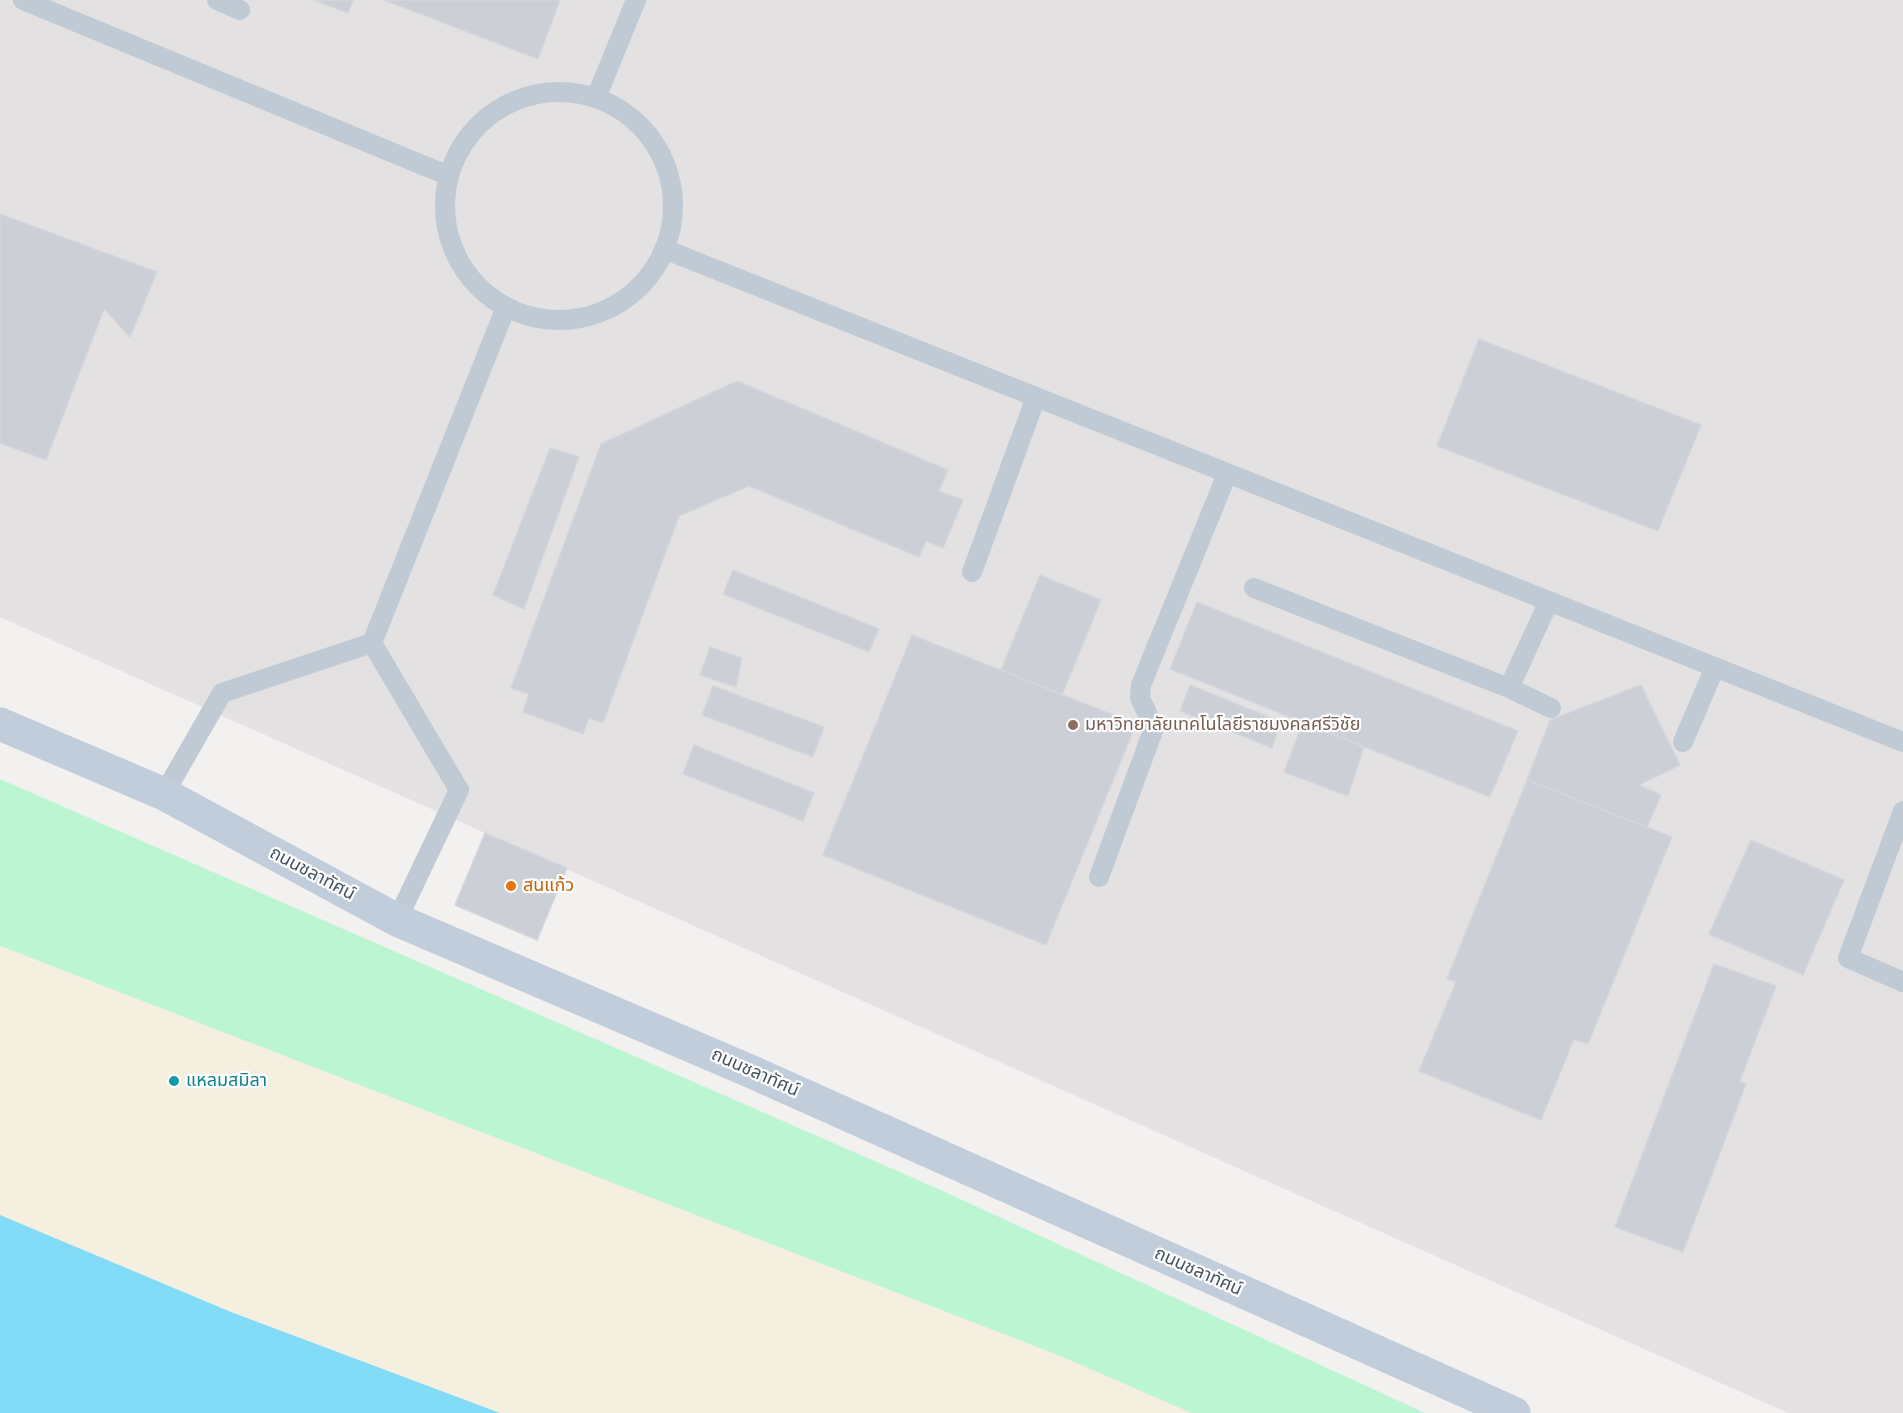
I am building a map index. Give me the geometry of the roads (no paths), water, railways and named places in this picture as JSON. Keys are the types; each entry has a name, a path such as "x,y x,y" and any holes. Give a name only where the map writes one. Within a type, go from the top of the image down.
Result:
{"main road":[{"name":"ถนนชลาทัศน์","path":"0,724 164,794 397,920 763,1076 1514,1413"}],"lane":[{"path":"23,0 449,176"},
{"path":"217,0 240,10"},
{"path":"596,98 636,0"},
{"path":"576,93 596,98 632,118 658,149 672,188 670,229 664,249 641,284 607,309 567,319 546,319 506,307 472,280 450,241 445,220 449,176 467,138 497,110 535,94 576,93"},
{"path":"664,249 1903,742"},
{"path":"164,794 222,693 372,643 506,307"},
{"path":"972,572 1036,397"},
{"path":"1099,877 1154,728 1140,698 1144,674 1227,474"},
{"path":"1254,588 1509,688 1551,708"},
{"path":"1509,688 1549,601"},
{"path":"372,643 459,790 397,920"},
{"path":"1683,742 1715,667"},
{"path":"1903,811 1848,958 1903,982"}],"water":[{"path":"0,1215 231,1312 500,1413 0,1413"}],"place":[{"name":"มหาวิทยาลัยเทคโนโลยีราชมงคลศรีวิชัย","path":"1073,725"},
{"name":"สนแก้ว","path":"511,886"},
{"name":"แหลมสมิลา","path":"174,1081"}]}
